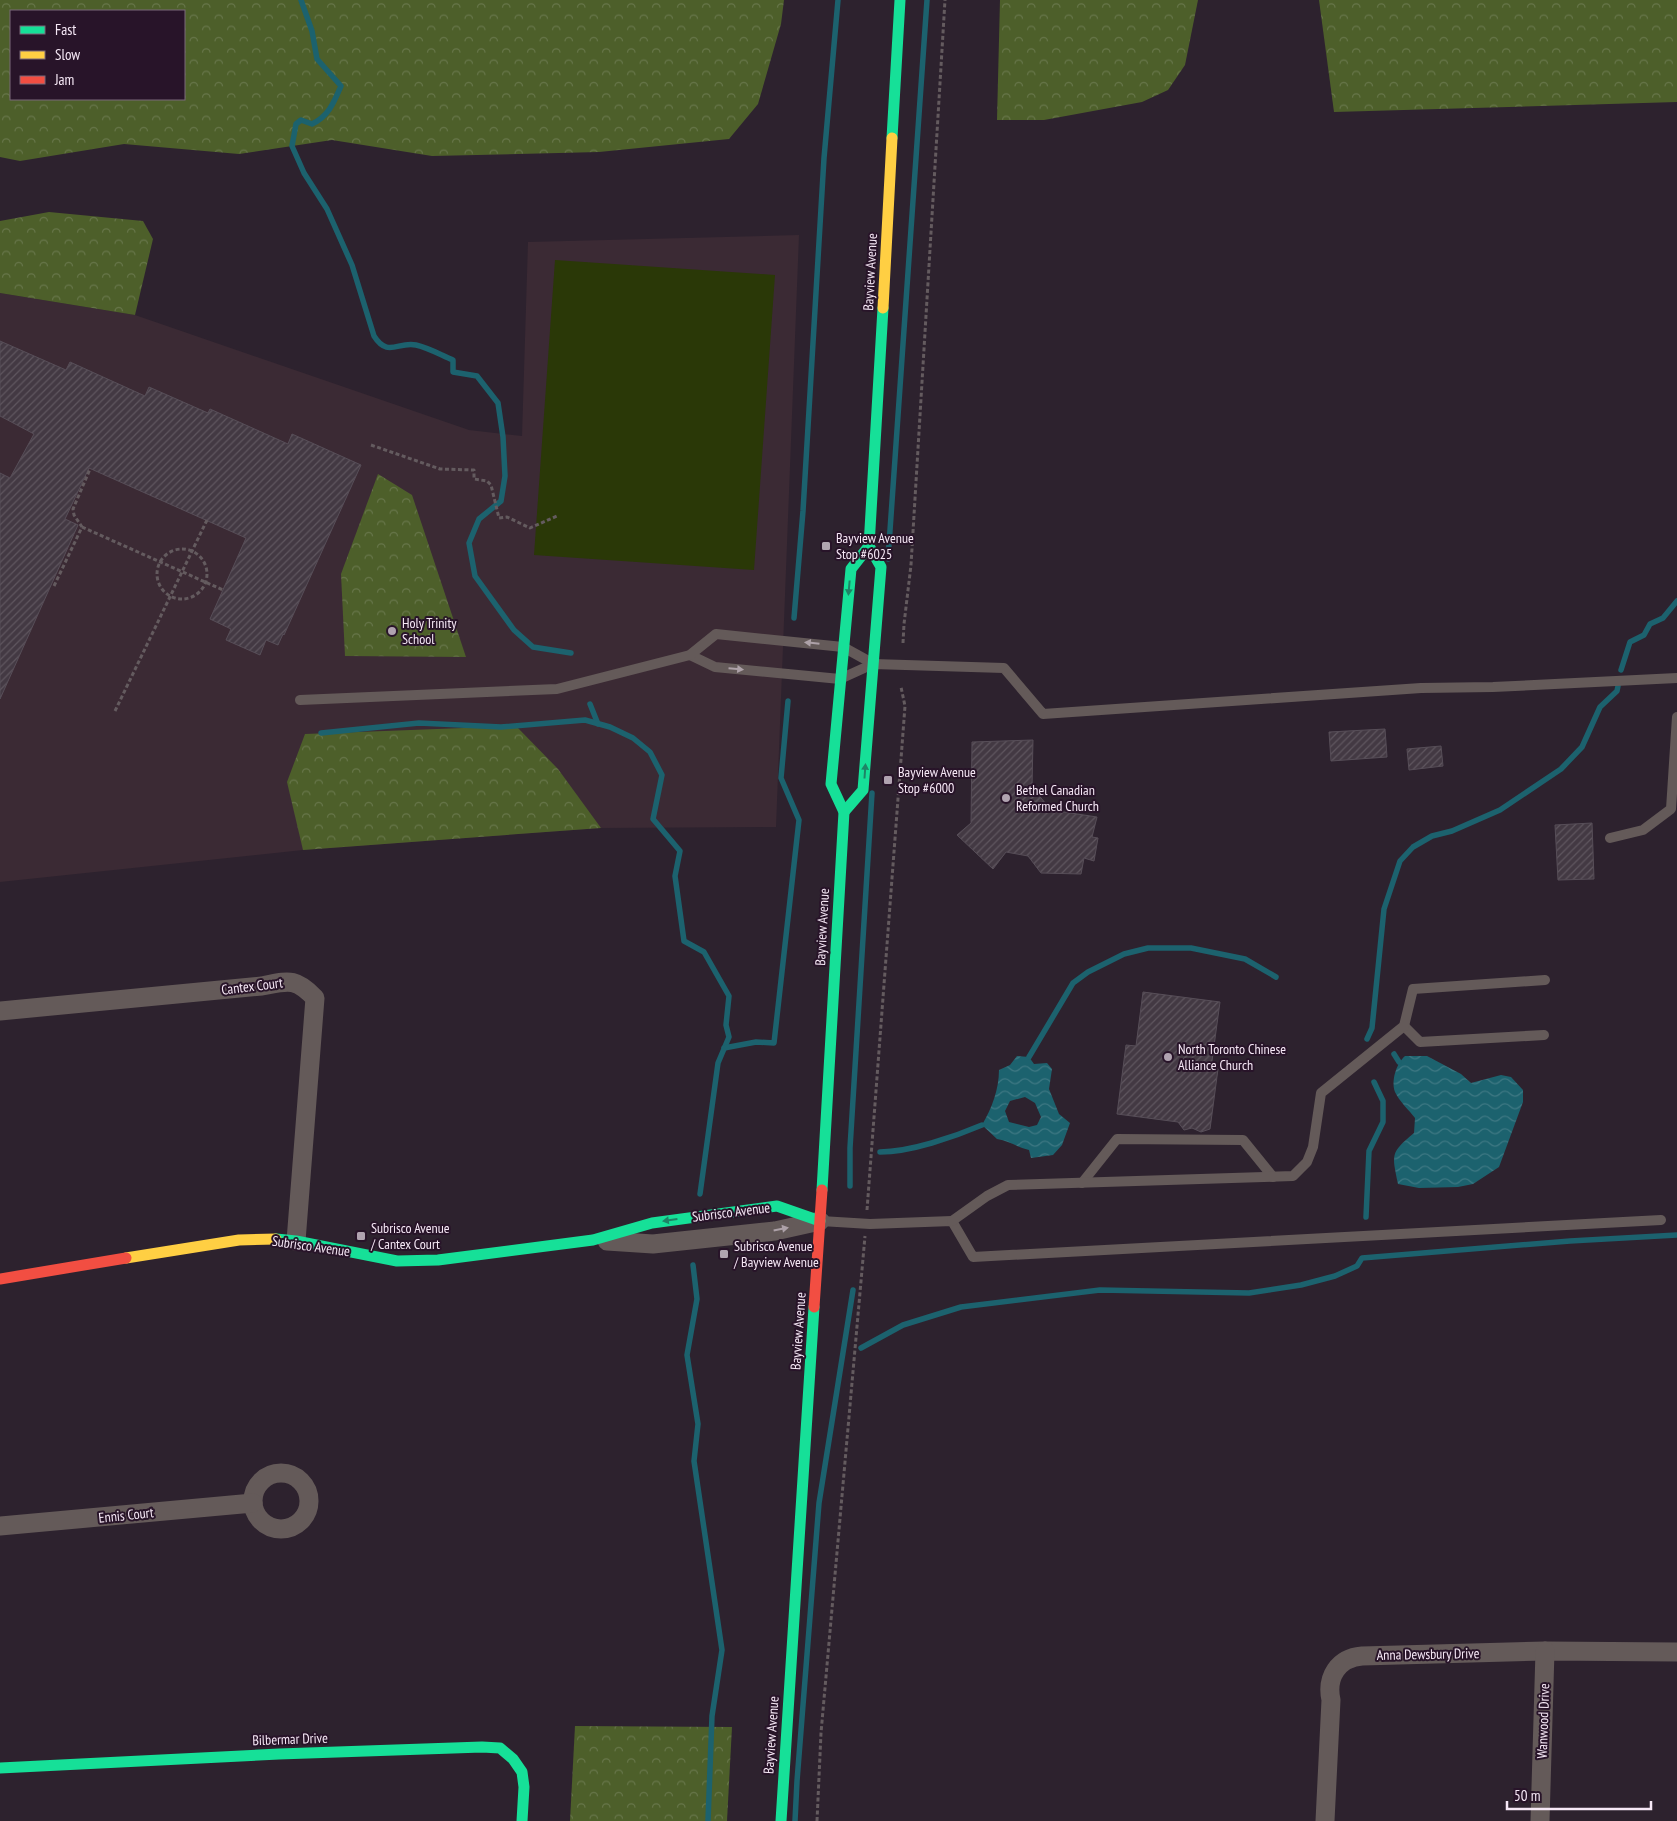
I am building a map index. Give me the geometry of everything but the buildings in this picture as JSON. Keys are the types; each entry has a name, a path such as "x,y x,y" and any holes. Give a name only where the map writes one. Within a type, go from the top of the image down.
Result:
{"main road":[{"name":"Bayview Avenue","path":"781,1821 820,1221 844,812 830,784 851,569 869,546 900,0"},
{"path":"844,812 863,790 881,567 869,546"},
{"name":"Subrisco Avenue","path":"0,1279 240,1240 273,1239 296,1241 397,1261 418,1261 476,1256 593,1240"},
{"name":"Bilbermar Drive","path":"0,1768 279,1754 500,1748 513,1758 522,1772 524,1787 522,1821"}],"street":[{"name":"Cantex Court","path":"0,1011 262,986 288,981 304,986 315,998 296,1241"},
{"name":"Subrisco Avenue","path":"593,1240 653,1244 775,1231 820,1221"},
{"name":"Ennis Court","path":"0,1526 253,1503"},
{"name":"Anna Dewsbury Drive","path":"1325,1821 1331,1700 1330,1685 1332,1676 1340,1664 1351,1658 1362,1656 1545,1651 1677,1652"},
{"name":"Wanwood Drive","path":"1540,1821 1545,1651"}],"lane":[{"path":"300,700 557,689 690,655 716,634 843,646 873,664"},
{"path":"690,655 716,668 840,679 873,664 1004,668 1043,714 1421,688 1493,687 1677,678"},
{"path":"1610,838 1643,830 1671,808 1677,717"},
{"path":"820,1221 870,1224 952,1220 987,1196 1008,1185 1293,1176 1306,1162 1313,1147 1321,1092 1404,1026 1413,988 1545,980"},
{"path":"1404,1026 1420,1042 1544,1035"},
{"path":"1082,1183 1117,1139 1243,1140 1273,1177"},
{"path":"952,1220 973,1257 1660,1220"}],"path":[{"path":"903,642 912,566 945,0"},
{"path":"371,445 440,469 474,470 474,479 487,481 491,485 499,518 507,517 530,528 557,516"},
{"path":"90,469 73,509 74,516 82,527 223,590"},
{"path":"115,711 207,520"},
{"path":"54,586 82,527"},
{"path":"180,549 192,551 202,559 207,570 205,583 200,592 191,597 180,599 170,597 160,588 156,575 159,562 167,553 180,549"},
{"path":"867,1216 904,710 901,688"},
{"path":"817,1821 821,1733 865,1234"}],"shaded area":[{"name":"Holy Trinity School","path":"799,235 776,827 601,828 303,850 0,882 0,293 135,315 469,430 522,436 528,242"}],"green space":[{"path":"0,0 784,0 781,24 758,104 729,139 599,152 432,156 332,140 239,154 124,144 20,161 0,157"},
{"path":"1000,0 1198,0 1185,65 1168,90 1142,102 1044,120 997,120"},
{"path":"1319,0 1677,0 1677,102 1334,112"},
{"path":"49,212 143,221 153,239 135,315 0,293 0,221"},
{"path":"555,260 775,275 754,570 534,555"},
{"path":"378,474 412,495 466,657 345,656 341,574"},
{"path":"516,726 558,769 601,828 303,850 287,782 305,734"},
{"path":"575,1726 732,1727 727,1821 570,1821"}],"water":[{"path":"1017,1056 1029,1057 1034,1064 1047,1063 1052,1069 1049,1089 1059,1114 1070,1123 1062,1145 1053,1155 1031,1158 1029,1150 997,1139 982,1125 994,1098 999,1070 1010,1065","holes":["1025,1097 1035,1103 1041,1117 1037,1125 1029,1127 1009,1122 1005,1111 1010,1101"]},
{"path":"1405,1056 1427,1056 1461,1074 1471,1083 1501,1075 1511,1077 1523,1090 1523,1102 1499,1167 1473,1184 1458,1187 1419,1188 1398,1184 1394,1160 1395,1155 1401,1145 1414,1133 1415,1118 1399,1099 1394,1088 1397,1068"}],"waterway":[{"path":"301,0 312,31 317,59 341,86 336,98 323,117 312,124 301,120 296,124 292,146 304,173 327,209 352,265 374,336 379,343 389,347 416,345 453,360 453,372 477,376 498,403 503,437 505,476 501,501 479,519 469,543 475,576 514,630 533,647 571,653"},
{"path":"794,618 803,511 824,158 838,0"},
{"path":"888,559 927,0"},
{"path":"1621,670 1630,642 1644,635 1650,624 1663,618 1677,601"},
{"path":"1367,1039 1372,1028 1384,909 1400,861 1413,847 1432,836 1452,831 1500,810 1561,769 1582,747 1600,707 1617,691 1618,686"},
{"path":"724,1048 756,1042 774,1043 799,820 781,778 788,701"},
{"path":"590,704 598,724"},
{"path":"321,733 419,723 501,727 585,720 610,727 633,738 650,752 662,775 653,819 680,851 675,876 684,941 704,952 729,996 726,1025 729,1037 718,1063 700,1194"},
{"path":"850,1186 850,1148 872,793"},
{"path":"1029,1057 1073,983 1088,972 1124,954 1148,948 1191,948 1245,959 1276,977"},
{"path":"1394,1054 1399,1062"},
{"path":"1366,1217 1369,1151 1383,1122 1383,1101 1374,1082"},
{"path":"880,1152 918,1147 982,1125"},
{"path":"861,1348 903,1325 961,1307 1100,1290 1249,1293 1301,1285 1335,1276 1357,1266 1362,1258 1570,1241 1677,1235"},
{"path":"693,1265 697,1299 687,1355 698,1424 694,1461 722,1650 712,1716 708,1821"},
{"path":"795,1821 819,1503 853,1290"}],"traffic: fast":[{"path":"892,138 900,0"},
{"path":"844,812 863,790 881,567 869,546 883,308"},
{"path":"822,1190 844,812 831,784 851,569 869,546"},
{"path":"276,1239 296,1241 397,1261 438,1260 593,1240 652,1223 777,1206 820,1221"},
{"path":"781,1821 814,1307"},
{"path":"0,1768 279,1754 500,1748 513,1759 522,1772 524,1787 522,1821"}],"traffic: slow":[{"path":"883,308 892,138"},
{"path":"126,1258 239,1240 276,1239"}],"traffic: jam":[{"path":"814,1307 822,1190"},
{"path":"0,1279 126,1258"}],"place":[{"name":"Bayview Avenue Stop #6025","path":"826,546"},
{"name":"Holy Trinity School","path":"392,631"},
{"name":"Bayview Avenue Stop #6000","path":"888,780"},
{"name":"Bethel Canadian Reformed Church","path":"1006,798"},
{"name":"North Toronto Chinese Alliance Church","path":"1168,1057"},
{"name":"Subrisco Avenue / Cantex Court","path":"361,1236"},
{"name":"Subrisco Avenue / Bayview Avenue","path":"724,1254"}]}
